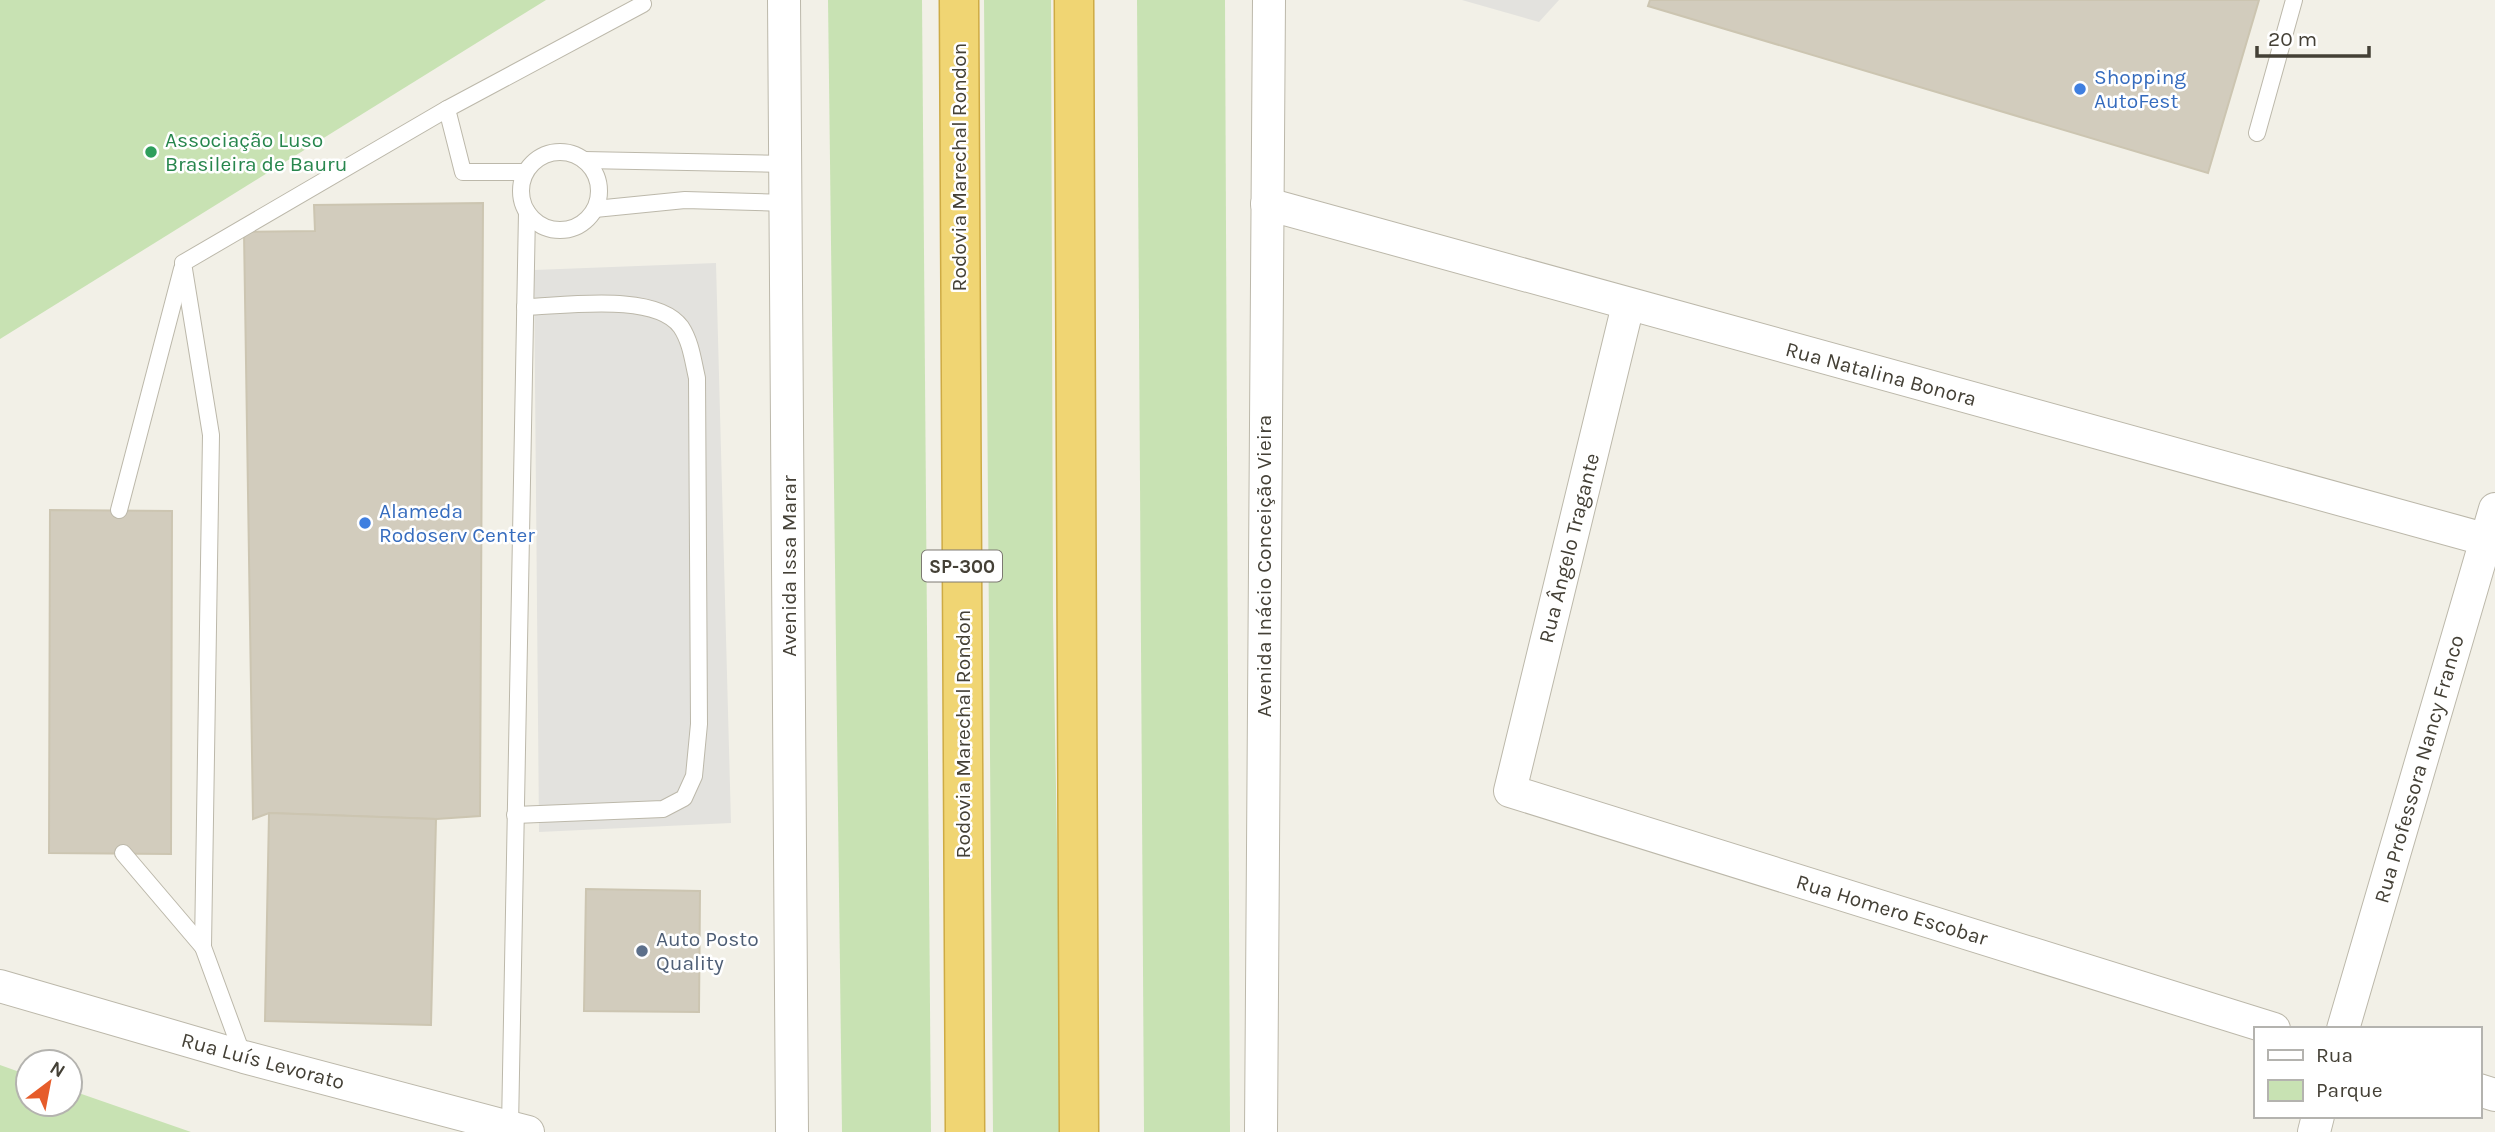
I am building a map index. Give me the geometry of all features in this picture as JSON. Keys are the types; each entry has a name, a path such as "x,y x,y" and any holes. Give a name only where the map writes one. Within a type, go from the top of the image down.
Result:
{"highway":[{"name":"Rodovia Marechal Rondon","path":"958,0 965,1132"},
{"path":"1074,0 1079,1132"}],"street":[{"name":"Avenida Issa Marar","path":"784,0 792,1132"},
{"name":"Avenida Inácio Conceição Vieira","path":"1261,1132 1269,0"},
{"name":"Rua Natalina Bonora","path":"1267,204 2491,541"},
{"name":"Rua Ângelo Tragante","path":"1510,791 1628,305"},
{"name":"Rua Professora Nancy Franco","path":"2344,1027 2491,541 2495,509"},
{"name":"Rua Homero Escobar","path":"1510,791 2268,1027"},
{"name":"Rua Luís Levorato","path":"0,986 244,1057 519,1130"}],"lane":[{"path":"2257,133 2294,0"},
{"path":"119,510 183,263 447,109 643,4"},
{"path":"447,109 463,172 525,172 545,155 558,151 583,160 787,164"},
{"path":"583,160 598,182 595,209"},
{"path":"519,1130 515,815 527,212 522,199 525,172"},
{"path":"527,212 548,228 561,230 575,227 595,209 685,200 787,203"},
{"path":"183,263 211,435 204,947 244,1057"},
{"path":"515,815 663,809 684,798 694,776 699,724 697,378 688,340 679,325 660,310 630,304 525,307"},
{"path":"123,853 204,947"}],"green space":[{"name":"Associação Luso Brasileira de Bauru","path":"0,0 546,0 0,339"},
{"path":"828,0 922,0 931,1132 842,1132"},
{"path":"984,0 1051,0 1053,615 1062,1132 993,1132"},
{"path":"1137,0 1225,0 1230,1132 1144,1132"},
{"path":"0,1065 14,1070 14,1118 84,1118 84,1095 191,1132 0,1132"}],"shaded area":[{"path":"1462,0 1559,0 1539,22"},
{"path":"716,263 731,823 539,832 534,270"}],"building":[{"name":"Shopping AutoFest","path":"1650,0 2259,0 2208,173 1648,6"},
{"name":"Alameda Rodoserv Center","path":"483,203 480,816 436,819 269,813 253,819 244,232 315,231 314,205"},
{"path":"50,510 172,511 171,854 49,853"},
{"path":"269,813 436,819 431,1025 265,1021"},
{"name":"Auto Posto Quality","path":"586,889 700,891 699,1012 584,1011"}],"place":[{"name":"Shopping AutoFest","path":"2080,89"},
{"name":"Associação Luso Brasileira de Bauru","path":"151,152"},
{"name":"Alameda Rodoserv Center","path":"365,523"},
{"name":"Auto Posto Quality","path":"642,951"}]}
